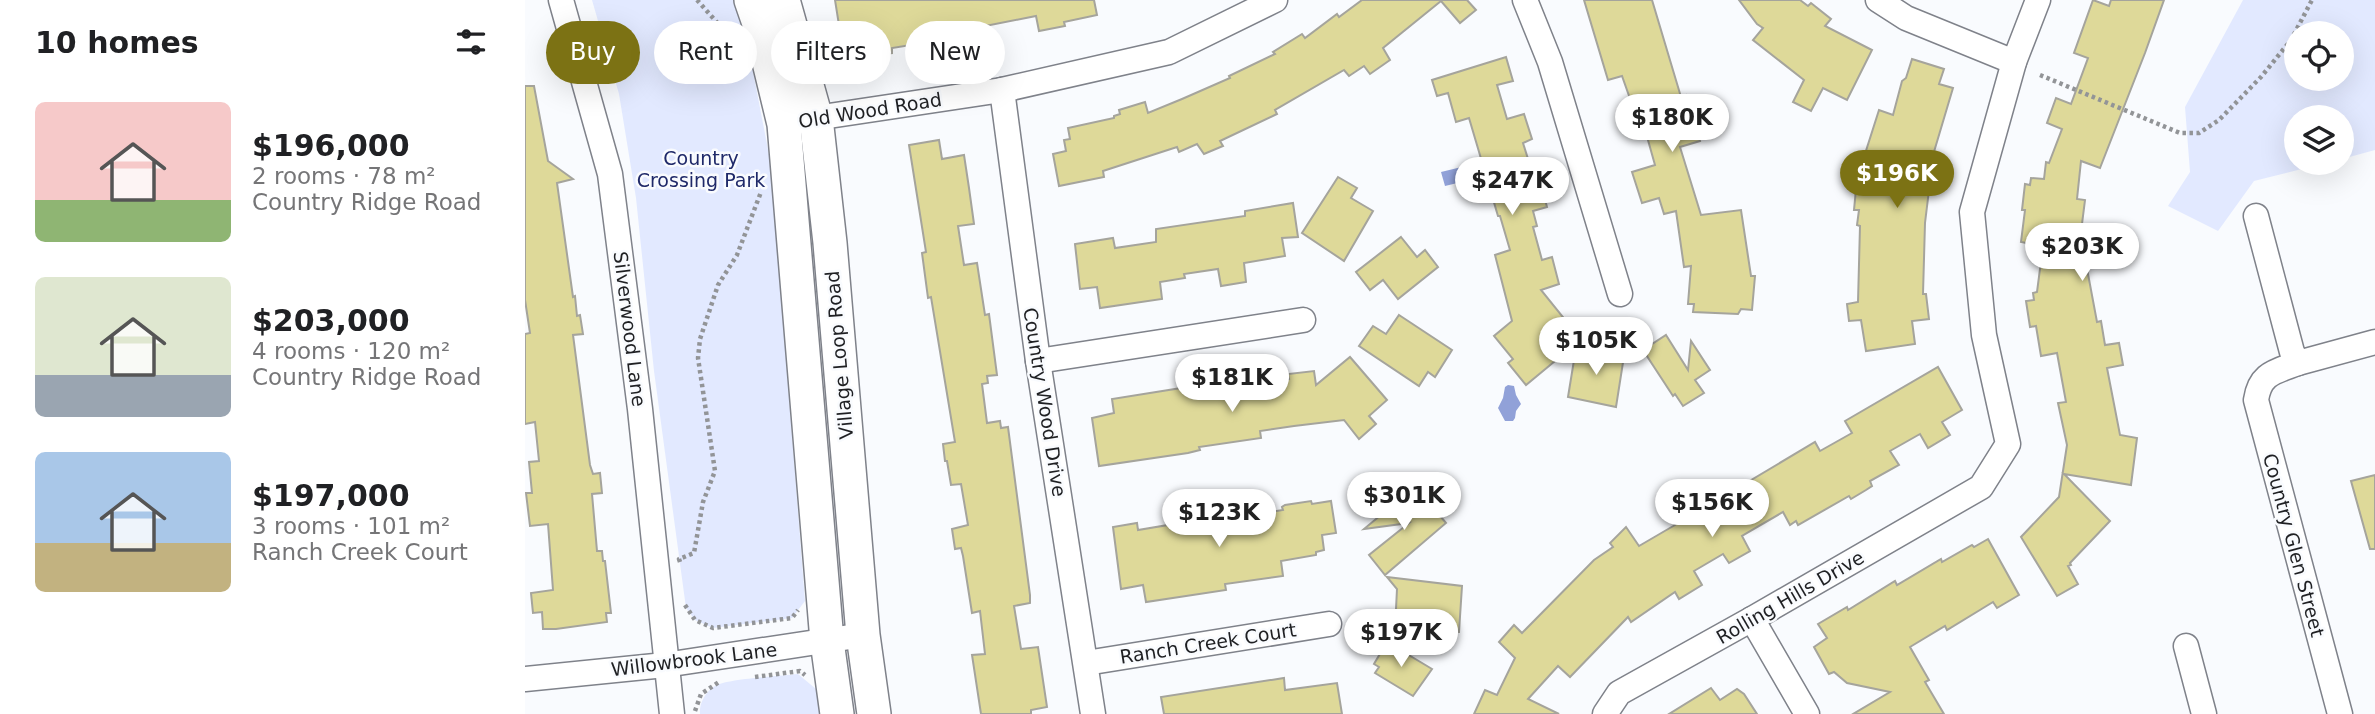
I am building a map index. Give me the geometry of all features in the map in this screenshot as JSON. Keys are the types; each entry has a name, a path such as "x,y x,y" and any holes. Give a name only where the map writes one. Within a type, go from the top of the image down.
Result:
{"main road":[{"name":"Village Loop Road","path":"751,0 800,121 830,243 863,635 874,714"},
{"name":"Village Loop Road","path":"783,0 800,121 827,641 837,714"}],"street":[{"name":"Silverwood Lane","path":"561,0 610,174 640,409 671,714"},
{"name":"Old Wood Road","path":"800,121 1002,90 1169,52 1275,0"},
{"path":"1525,0 1550,62 1620,294"},
{"path":"1878,0 1906,18 2014,62 2038,0"},
{"name":"Rolling Hills Drive","path":"1605,714 1619,693 1981,487 2008,444 1984,335 1972,212 2014,62"},
{"name":"Country Wood Drive","path":"1002,90 1038,361 1093,714"},
{"path":"2256,216 2292,352 2298,363 2375,342"},
{"path":"1038,361 1303,320"},
{"name":"Country Glen Street","path":"2298,363 2265,378 2258,387 2256,400 2340,714"},
{"path":"1752,619 1807,714"},
{"name":"Ranch Creek Court","path":"1086,663 1329,624"},
{"name":"Willowbrook Lane","path":"525,679 665,665 863,635"},
{"path":"2186,646 2204,714"}],"path":[{"path":"697,0 716,21"},
{"path":"2041,75 2180,134 2199,134 2219,120 2261,77 2291,40 2312,0"},
{"path":"681,571 679,559 694,553 703,502 715,471 698,358 700,339 718,285 737,255 762,190"},
{"path":"684,596 686,608 695,620 713,628 792,618 805,601"}],"green space":[{"name":"Country Crossing Park","path":"592,0 735,0 742,21 654,21 654,84 755,84 771,165 805,601 792,618 713,628 695,620 686,608 654,371 636,198 616,84 640,84 640,21 598,21"},
{"path":"2243,0 2375,0 2375,150 2354,156 2354,105 2284,105 2284,173 2254,181 2218,231 2168,206 2190,172 2185,107"},
{"path":"798,674 822,694 826,714 700,714 703,698 715,686"}],"water":[{"path":"1474,164 1478,178 1445,186 1441,172"},
{"path":"1508,385 1514,386 1521,404 1513,421 1505,421 1498,408"}],"building":[{"path":"835,0 1094,0 1097,15 1039,31 1036,16 1005,22 905,21 905,46 892,48 891,53 891,21 838,21"},
{"path":"1362,0 1467,0 1476,10 1460,23 1441,1 1383,48 1390,60 1370,74 1364,66 1349,76 1344,70 1275,110 1277,114 1220,141 1223,146 1204,154 1197,144 1179,152 1177,147 1103,171 1104,177 1059,186 1053,154 1066,151 1064,140 1070,139 1068,128 1114,118 1120,114 1119,110 1145,102 1148,113 1182,99 1275,54 1273,52 1302,34 1305,38 1337,14 1339,17"},
{"path":"1584,0 1652,0 1681,97 1686,95 1700,141 1680,147 1701,215 1741,210 1751,276 1755,276 1752,310 1741,309 1738,314 1693,312 1694,304 1688,304 1691,266 1684,267 1676,211 1664,214 1659,198 1642,203 1632,172 1655,165 1646,133 1630,137 1623,113 1634,110 1622,76 1608,80"},
{"path":"1739,0 1800,0 1808,6 1811,3 1831,19 1825,26 1872,50 1847,100 1823,88 1811,111 1793,102 1804,80 1753,40 1763,28"},
{"path":"2093,0 2109,6 2111,0 2164,0 2100,168 2081,161 2077,199 2085,200 2082,224 2090,225 2085,258 2097,322 2101,321 2105,345 2119,343 2123,365 2107,368 2120,435 2137,438 2131,485 2064,474 2110,521 2068,566 2078,584 2057,596 2021,537 2059,497 2067,445 2058,403 2066,402 2057,353 2041,356 2036,326 2030,327 2026,301 2034,300 2033,293 2037,292 2043,246 2021,242 2025,210 2022,210 2025,184 2030,185 2031,178 2044,179 2046,162 2049,163 2062,129 2047,123 2056,98 2071,104 2088,58 2074,53"},
{"path":"1506,57 1513,81 1497,85 1507,119 1524,114 1532,139 1523,143 1533,175 1538,173 1547,207 1533,211 1537,226 1533,227 1542,260 1552,257 1559,284 1541,290 1575,332 1559,345 1572,347 1526,385 1508,363 1513,359 1494,336 1512,321 1495,255 1510,250 1500,216 1469,118 1456,122 1448,93 1437,96 1432,80"},
{"path":"1912,59 1944,69 1939,84 1953,88 1925,182 1929,182 1929,190 1923,294 1926,294 1929,319 1912,321 1915,344 1866,351 1861,320 1849,321 1847,304 1858,302 1860,226 1857,225 1859,210 1854,210 1857,179 1879,110 1893,115 1902,81 1906,78"},
{"path":"525,86 534,86 548,161 573,179 557,183 573,297 575,296 577,316 580,315 583,334 573,335 590,465 593,474 600,473 602,493 592,494 597,551 602,551 605,561 611,613 606,613 607,622 556,629 543,629 542,612 533,613 531,593 553,590 548,524 530,526 526,493 532,493 529,462 539,461 535,422 525,424 525,334 530,333 525,300"},
{"path":"939,140 942,159 964,155 974,224 958,226 964,265 977,263 985,315 989,314 997,375 987,376 988,383 982,384 987,423 1000,421 1001,428 1008,427 1030,595 1030,603 1014,606 1021,649 1038,647 1047,707 1031,710 1031,714 981,714 972,655 985,654 980,611 972,613 961,548 955,549 952,529 968,525 961,484 951,485 945,461 943,444 955,442 931,297 928,298 922,253 926,252 909,145"},
{"path":"1338,177 1357,188 1351,198 1373,211 1344,261 1302,233"},
{"path":"1293,203 1298,237 1282,238 1285,256 1244,263 1246,282 1221,286 1218,269 1184,274 1185,278 1160,282 1162,299 1100,308 1097,287 1080,289 1075,244 1113,238 1115,248 1156,242 1156,229 1245,216 1245,211"},
{"path":"1401,237 1417,257 1425,250 1438,267 1398,299 1383,280 1370,290 1356,272"},
{"path":"1399,315 1452,350 1435,377 1428,372 1419,386 1359,346 1373,326 1386,334"},
{"path":"1666,335 1688,370 1691,341 1710,370 1695,380 1704,393 1683,406 1675,394 1673,396 1643,350"},
{"path":"1576,348 1624,356 1616,407 1568,397"},
{"path":"1350,357 1387,400 1369,416 1376,424 1359,439 1344,420 1260,431 1261,438 1199,447 1200,450 1188,453 1099,466 1092,418 1114,413 1112,399 1194,386 1196,397 1230,392 1228,376 1253,372 1255,385 1289,379 1288,374 1314,371 1316,385"},
{"path":"1938,367 1962,410 1942,422 1950,435 1928,448 1920,434 1890,451 1899,465 1870,481 1872,486 1851,499 1849,496 1798,525 1796,521 1790,525 1783,512 1742,536 1750,551 1729,563 1723,554 1694,571 1702,585 1679,599 1675,592 1631,622 1628,617 1570,677 1558,666 1528,699 1559,714 1474,714 1485,690 1497,695 1515,658 1499,642 1514,625 1522,633 1594,560 1613,547 1610,543 1626,527 1639,546 1675,525 1667,511 1681,503 1686,512 1737,481 1741,486 1815,442 1820,451 1852,433 1845,421"},
{"path":"2375,475 2375,549 2370,549 2351,481"},
{"path":"1405,495 1420,513 1431,505 1446,523 1385,575 1369,555 1409,523 1364,529"},
{"path":"1311,501 1312,504 1331,501 1336,533 1322,535 1324,550 1316,552 1316,555 1281,561 1283,576 1225,584 1226,590 1146,602 1143,585 1121,589 1113,527 1137,523 1138,530 1186,522 1187,525 1225,519 1223,507 1245,503 1246,516 1283,510 1285,505"},
{"path":"1988,539 2019,595 1997,608 1993,602 1947,630 1945,626 1910,647 1929,680 1925,682 1944,714 1853,714 1890,692 1847,683 1834,672 1829,674 1814,647 1827,638 1818,624 1847,607 1848,610 1895,581 1897,585 1941,559 1942,562"},
{"path":"1387,577 1462,586 1459,632 1395,629 1397,589"},
{"path":"1387,642 1432,669 1413,696 1375,673 1379,667 1374,664"},
{"path":"1284,678 1285,690 1337,683 1342,714 1164,714 1161,697"},
{"path":"1711,688 1720,700 1737,689 1744,694 1757,714 1669,714"}]}
